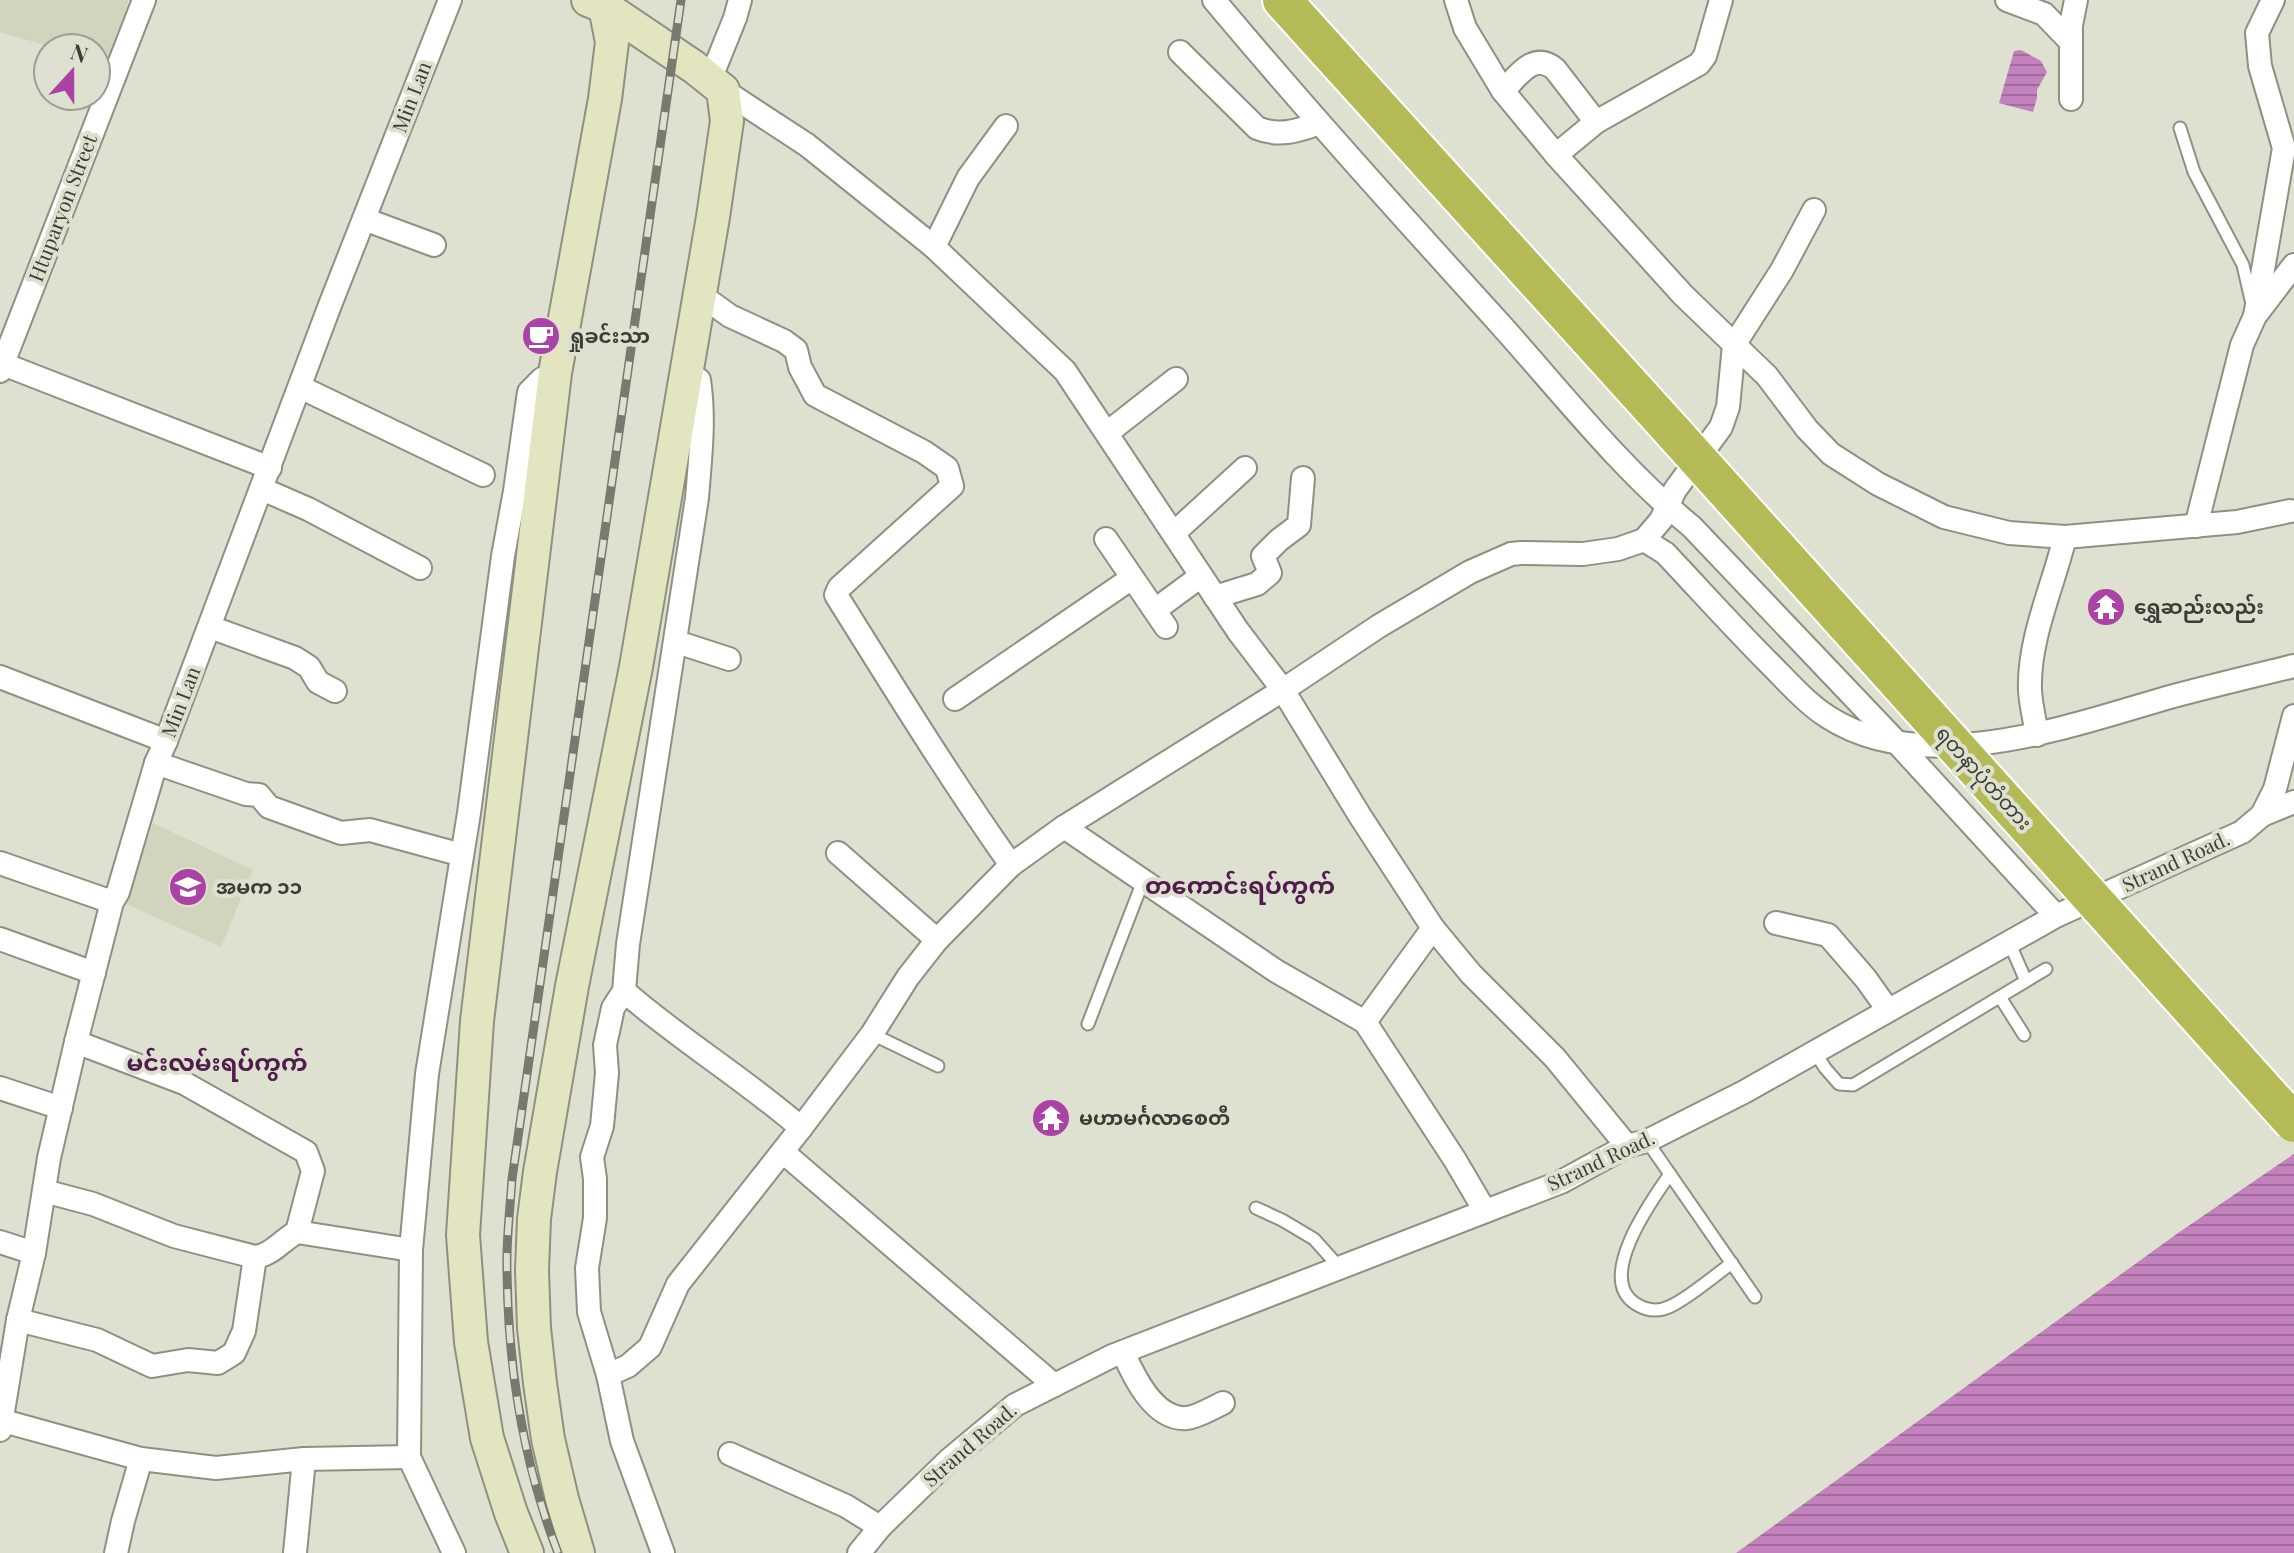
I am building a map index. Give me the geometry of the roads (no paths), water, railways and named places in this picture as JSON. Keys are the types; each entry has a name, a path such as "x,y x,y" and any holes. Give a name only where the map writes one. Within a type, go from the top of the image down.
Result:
{"highway":[{"path":"1282,0 1682,425"},
{"path":"1311,0 1682,425"},
{"name":"ရတနာပုံတံတား","path":"1682,425 2294,1088"},
{"name":"ရတနာပုံတံတား","path":"1682,425 2294,1123"}],"main road":[{"path":"578,1553 552,1454 540,1383 534,1328 534,1219 572,986 636,667 727,121 716,85 598,2"},
{"path":"527,1553 487,1438 471,1342 463,1235 477,1021 518,559 605,99 612,42 598,2"}],"street":[{"name":"Htuparyon Street","path":"2,368 144,0"},
{"name":"Min Lan","path":"1,1423 18,1320 61,1108 112,902 118,892 156,763 450,0"},
{"path":"740,0 716,85 807,145 934,247 1065,371 1238,631 1283,690 1433,928 1471,974 1637,1143"},
{"path":"1214,0 1319,123 1608,445 1666,506 1692,527 2056,916"},
{"path":"1456,0 1465,28 1503,91 1556,155 1683,295 1767,376 1807,429 1831,454 1878,484 1944,517 2009,533 2065,537 2196,526 2237,522 2292,509 2294,534"},
{"path":"1556,155 1596,122 1699,64 1705,56 1721,0"},
{"path":"2007,0 2044,14 2071,42"},
{"path":"2071,99 2071,25 2076,0"},
{"path":"2255,316 2284,148 2260,66 2257,33 2273,0"},
{"path":"1180,52 1257,128 1279,133 1319,123"},
{"path":"1503,91 1531,64 1540,61 1548,63 1596,122"},
{"path":"934,247 968,178 1006,126"},
{"path":"608,1375 628,1366 650,1347 678,1284 872,1034 908,977 937,940 1011,865 1064,827 1379,626 1470,572 1521,553 1583,554 1618,549 1644,540 1661,520 1675,490 1721,427 1728,407 1734,345 1782,270 1814,210"},
{"path":"364,219 434,245"},
{"path":"2196,526 2242,345 2255,316 2294,265"},
{"path":"698,293 730,316 784,341 796,350 800,367 815,395 924,452 947,468 952,486 839,588 836,595 939,759 1011,865"},
{"path":"2,368 266,479 308,509 420,568"},
{"path":"663,1553 622,1441 608,1375 589,1312 587,1268 595,1218 592,1157 602,1126 607,1073 605,1045 613,1008 624,991 628,944 697,498 703,431 699,380 685,372"},
{"path":"1107,433 1176,379"},
{"path":"300,387 483,475"},
{"path":"1174,533 1245,468"},
{"path":"1215,597 1257,584 1270,573 1263,556 1299,525 1303,478"},
{"path":"2037,735 2030,692 2032,664 2041,617 2065,537"},
{"path":"1106,539 1160,618 1201,576"},
{"path":"1644,540 1665,553 1789,683 1827,716 1878,740 1938,746 2019,739 2294,666"},
{"path":"454,1553 409,1457 411,1250 427,1074 462,855 518,559"},
{"path":"955,699 1132,578"},
{"path":"210,627 295,658 309,667 318,682 335,691"},
{"path":"675,644 729,659"},
{"path":"0,677 166,741"},
{"path":"2262,815 2275,789 2294,716"},
{"path":"156,763 246,794 259,795 269,807 341,833 370,830 462,855"},
{"name":"Strand Road.","path":"859,1553 880,1527 949,1460 1015,1405 1123,1352 1561,1182 1744,1092 2056,916 2242,832 2262,815 2294,802"},
{"path":"1064,827 1276,971 1365,1022 1485,1211"},
{"path":"838,853 937,940"},
{"path":"0,863 112,902"},
{"path":"1776,923 1828,935 1888,1010"},
{"path":"1365,1022 1433,928"},
{"path":"0,939 94,973"},
{"path":"624,991 801,1128"},
{"path":"76,1042 184,1083 306,1152 313,1171 297,1232"},
{"path":"0,1088 61,1108"},
{"path":"783,1152 1054,1385"},
{"path":"44,1191 93,1204 174,1236 255,1257 267,1255 297,1232 411,1250"},
{"path":"0,1242 34,1253"},
{"path":"18,1320 97,1340 152,1366 188,1360 218,1363 234,1353 244,1331 255,1257"},
{"path":"1123,1352 1150,1400 1174,1416 1187,1418 1223,1403"},
{"path":"1,1423 141,1459 216,1468 304,1459 409,1457"},
{"path":"730,1454 846,1506 880,1527"},
{"path":"116,1553 141,1459"},
{"path":"295,1553 304,1459"}],"lane":[{"path":"2180,128 2194,172 2243,265 2255,316"},
{"path":"1088,1024 1143,881"},
{"path":"2009,942 2026,981"},
{"path":"1815,1052 1839,1084 1853,1085 2046,969"},
{"path":"2000,997 2024,1035"},
{"path":"872,1034 938,1066"},
{"path":"1637,1143 1670,1174 1755,1297"},
{"path":"1670,1174 1632,1236 1621,1264 1622,1290 1633,1302 1650,1311 1670,1307 1732,1263"},
{"path":"1256,1208 1314,1239 1340,1268"}],"railway":[{"path":"558,1553 535,1484 514,1379 507,1260 512,1179 681,0"}],"place":[{"name":"ရှုခင်းသာ","path":"541,336"},
{"name":"ရွှေဆည်းလည်း","path":"2106,607"},
{"name":"အမက ၁၁","path":"188,887"},
{"name":"မဟာမင်္ဂလာစေတီ","path":"1051,1118"}],"district":[{"name":"တကောင်းရပ်ကွက်","path":"1240,886"},
{"name":"မင်းလမ်းရပ်ကွက်","path":"217,1063"}]}
